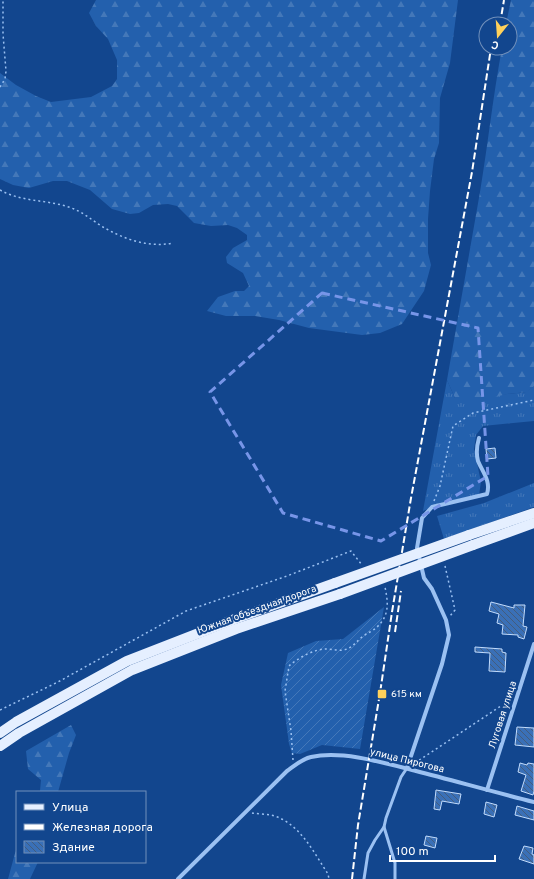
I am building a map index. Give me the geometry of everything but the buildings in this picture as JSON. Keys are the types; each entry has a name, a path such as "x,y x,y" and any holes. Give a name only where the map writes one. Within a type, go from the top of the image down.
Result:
{"main road":[{"name":"Южная объездная дорога","path":"0,733 16,722 127,661 235,619 534,513"},
{"name":"Южная объездная дорога","path":"0,746 19,733 132,670 236,629 340,594 534,523"}],"street":[{"path":"407,768 442,664 449,635 446,620 432,589 424,578 417,548 422,518 432,507 487,494 488,480 478,459 477,446 479,438"},
{"name":"Луговая улица","path":"487,790 534,644"},
{"name":"улица Пирогова","path":"178,879 287,771 309,757 322,755 344,756 383,762 534,802"}],"lane":[{"path":"364,879 368,853 384,827 386,818 407,768"},
{"path":"384,827 395,863 395,879"}],"path":[{"path":"0,87 5,79 6,71 3,34 3,0"},
{"path":"0,190 21,198 38,200 74,209 102,226 136,242 173,243"},
{"path":"432,507 440,486 453,426 473,413 534,400"},
{"path":"445,566 454,610 446,620"},
{"path":"407,768 517,696"},
{"path":"248,811 252,814 270,815 287,822 308,842 328,874 329,879"}],"highlighted area":[{"path":"322,293 478,328 488,476 381,541 283,513 210,392"}],"green space":[{"path":"96,0 458,0 450,63 440,98 439,143 434,159 430,191 428,253 431,265 424,291 402,324 380,333 362,335 309,328 279,320 255,316 226,316 207,311 218,297 235,291 244,291 249,286 243,273 227,263 226,257 233,248 247,240 247,235 237,228 228,225 211,226 194,223 177,206 168,204 153,205 139,213 130,214 112,209 90,190 67,181 53,181 29,188 13,185 0,179 0,73 16,85 51,102 91,97 112,86 117,79 117,60 108,39 96,26 89,13"},
{"path":"511,0 534,0 534,386 527,392 507,394 478,401 455,398 447,380 480,192 501,56 518,56 518,16 508,16"},
{"path":"447,380 455,398 526,392 534,386 534,421 483,426 476,435 474,449 481,482 479,495 444,502 423,511"},
{"path":"534,483 534,507 444,539 437,516 484,503"},
{"path":"384,607 360,749 322,745 300,754 292,753 289,744 281,685 288,653 316,641 343,639"},
{"path":"71,725 76,735 69,753 58,791 40,791 41,780 28,769 26,751"},
{"path":"16,850 16,863 38,863 30,879 8,879"}],"railway":[{"path":"501,16 504,0"},
{"path":"352,879 358,825 411,498 472,172 490,56"},
{"path":"395,632 401,591"}],"place":[{"name":"615 км","path":"382,694"}]}
